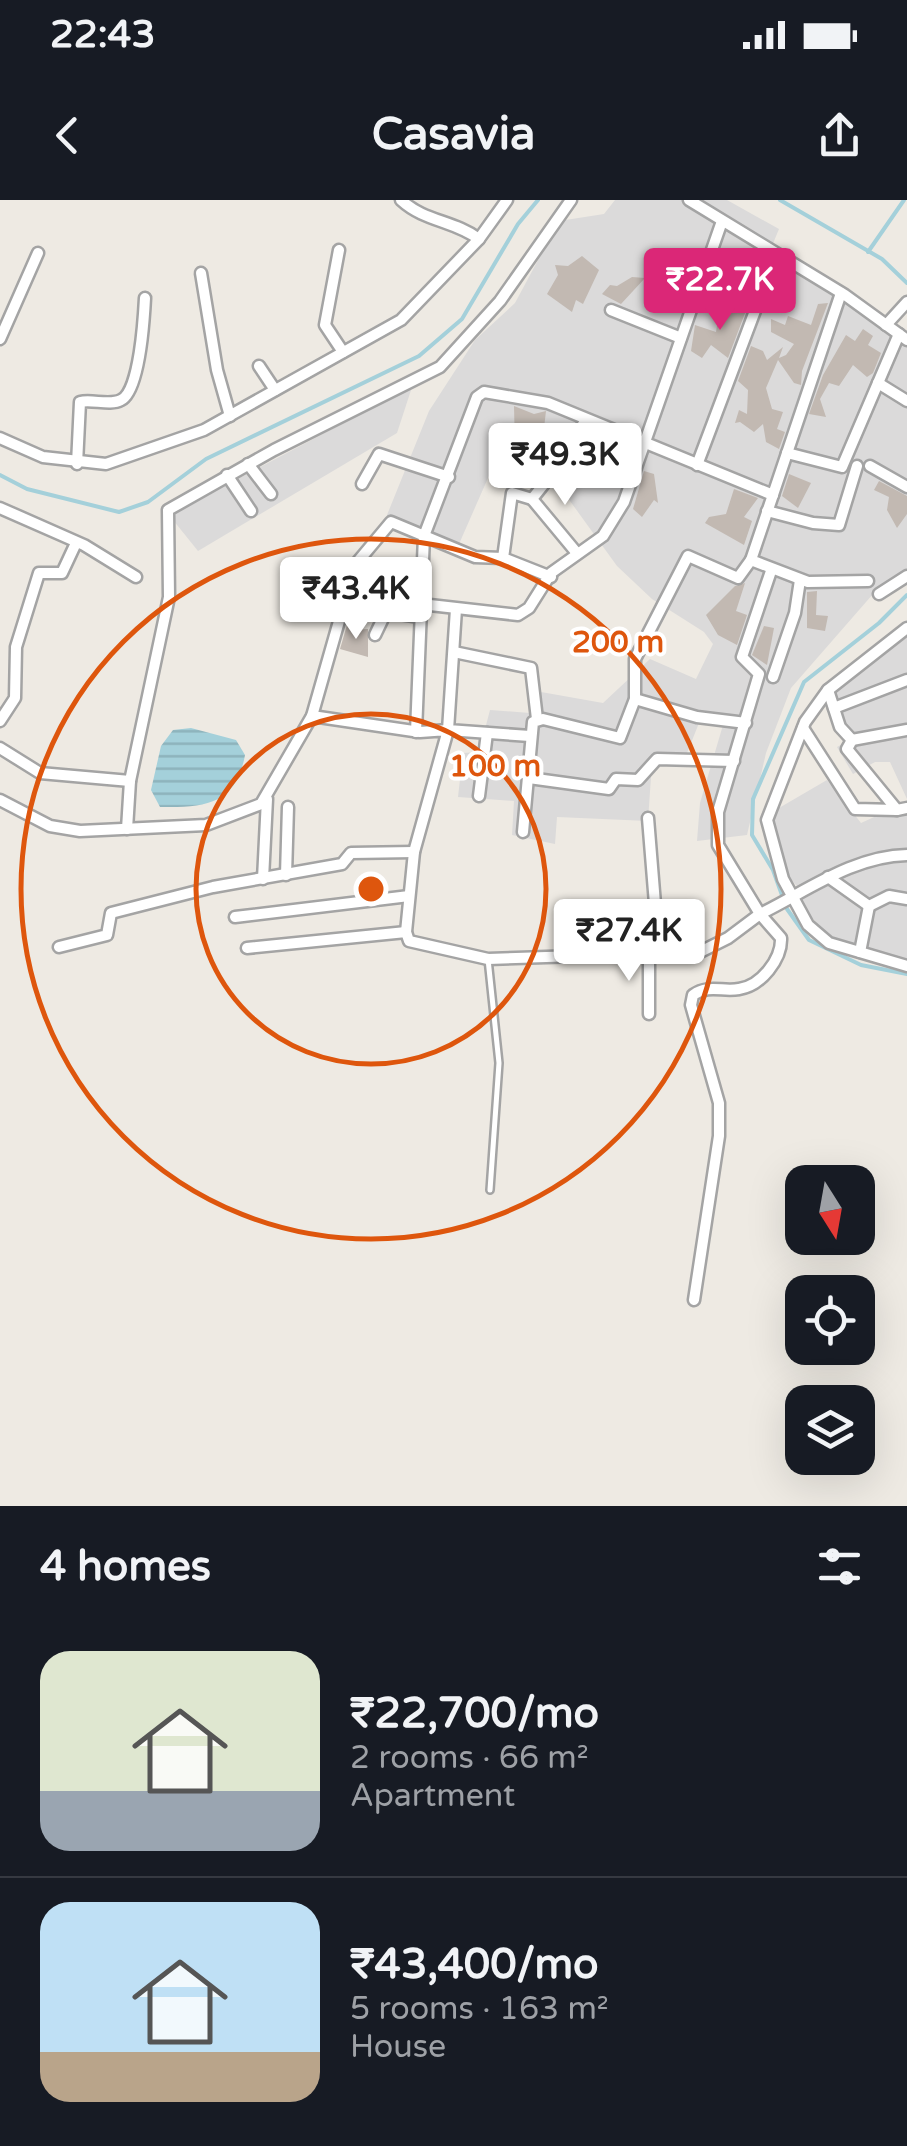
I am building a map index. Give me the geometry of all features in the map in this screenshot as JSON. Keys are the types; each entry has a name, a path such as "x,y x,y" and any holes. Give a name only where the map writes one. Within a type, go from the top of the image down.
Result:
{"street":[{"path":"401,200 420,217 458,224 479,239"},
{"path":"490,200 494,219"},
{"path":"0,438 43,458 78,464 129,458 204,430 402,320 479,239 506,200"},
{"path":"126,825 130,781 169,597 168,510 248,464 440,367 500,301 571,200"},
{"path":"688,200 721,224 842,294 903,337 878,383 842,467 787,453"},
{"path":"421,604 518,615 529,608 550,577 576,552 604,536 624,502 647,444 721,224"},
{"path":"339,250 326,325 343,352"},
{"path":"0,339 38,253"},
{"path":"698,465 776,255"},
{"path":"201,273 230,416"},
{"path":"536,718 620,738 635,699 635,659 688,556 738,578 751,560 842,294"},
{"path":"78,464 79,406 84,400 118,402 128,394 141,349 145,298"},
{"path":"886,324 904,305"},
{"path":"611,310 681,338"},
{"path":"259,366 275,390"},
{"path":"878,383 907,401"},
{"path":"416,732 424,536 478,397 484,392 548,404 772,495"},
{"path":"532,498 559,465 585,420"},
{"path":"362,484 379,454 448,477"},
{"path":"248,464 272,494"},
{"path":"767,511 812,524 839,525 863,466 907,486"},
{"path":"227,476 250,511"},
{"path":"503,558 512,493 532,498 576,552"},
{"path":"0,508 76,543 136,577"},
{"path":"263,879 267,798 312,716 355,565 391,522 475,557 503,558 550,577"},
{"path":"0,721 15,698 16,647 39,573 62,573 76,543"},
{"path":"751,560 800,580 868,582"},
{"path":"694,1300 719,1136 719,1103 691,1005 701,990 744,989 770,969 782,950 781,938 760,914 718,845 718,812 759,674 742,657 770,570"},
{"path":"880,594 907,576"},
{"path":"773,678 795,613 800,580"},
{"path":"456,609 448,730 414,852 406,932 409,941 488,959 700,952 828,877 883,856 907,855"},
{"path":"375,635 386,612 420,617"},
{"path":"907,628 828,690 802,728 767,820 774,856 808,926 829,943 907,966"},
{"path":"454,652 531,668 536,718 530,736 523,832"},
{"path":"834,708 907,680"},
{"path":"828,690 840,727 852,740"},
{"path":"635,699 698,718 746,723"},
{"path":"312,716 416,732 448,730 530,736"},
{"path":"802,728 855,809 902,809"},
{"path":"902,809 846,749 852,740 907,730"},
{"path":"480,796 486,733"},
{"path":"0,748 30,769 130,781"},
{"path":"529,778 610,789 616,779 638,780 657,759 734,761"},
{"path":"0,800 65,830 218,823 267,798"},
{"path":"286,874 288,807"},
{"path":"648,818 654,953 649,1014"},
{"path":"60,946 107,935 106,918 111,914 342,864 351,853 414,852"},
{"path":"828,877 869,906"},
{"path":"235,917 409,896"},
{"path":"869,906 888,896 907,899"},
{"path":"860,952 869,906"},
{"path":"248,948 406,932"}],"lane":[{"path":"488,959 499,1064 490,1190"}],"shaded area":[{"path":"615,200 727,200 779,229 767,258 824,288 907,346 907,572 873,594 791,688 766,753 747,835 697,841 700,803 723,725 699,723 685,758 652,762 648,821 557,817 555,844 512,835 514,801 458,797 463,753 479,752 490,710 530,713 541,692 603,703 650,659 696,679 713,644 704,632 652,599 617,566 570,501 558,470 495,462 459,544 387,515 429,411 475,340 515,303 559,221 604,214"},
{"path":"412,387 397,433 198,551 169,515"},
{"path":"907,633 907,799 890,762 875,762 853,774 837,747 850,740 835,730 826,697"},
{"path":"827,780 861,823 907,802 907,969 873,962 838,946 801,906 798,887 786,875 774,820 779,808"}],"water":[{"path":"191,728 236,740 245,755 241,771 234,784 216,800 160,807 151,790 161,746 173,730"}],"building":[{"path":"582,256 599,270 583,304 576,300 572,312 547,294 558,275 555,265 568,266"},
{"path":"632,277 645,278 621,304 602,294 610,285 617,286"},
{"path":"750,300 728,358 711,345 702,358 691,351 695,325 716,332 717,325 721,327 727,319 729,306"},
{"path":"828,303 802,371 801,385 794,383 778,360 766,388 772,409 783,412 777,429 785,432 779,449 766,442 763,424 754,432 740,422 735,423 739,410 747,414 748,390 738,381 751,346 763,351 767,360 783,347 779,358 786,355 794,344 771,332 771,319 785,325 788,316 811,325 818,304"},
{"path":"863,329 873,336 868,345 881,353 873,373 867,377 853,365 839,386 829,383 820,399 826,417 809,414 823,375 846,335 855,341"},
{"path":"514,406 534,414 546,411 544,428 522,426 515,449"},
{"path":"644,471 654,474 658,503 654,500 642,517 633,509"},
{"path":"789,474 811,483 798,508 782,496"},
{"path":"879,481 907,496 907,514 897,528 887,510 889,497 874,490"},
{"path":"734,489 758,498 744,517 752,521 744,545 705,523 709,517 726,514"},
{"path":"745,583 736,611 747,615 737,645 718,635 706,615 735,586"},
{"path":"817,591 816,615 828,616 825,631 807,628 807,592"},
{"path":"347,625 351,630 368,629 368,657 340,649"},
{"path":"764,626 774,628 767,665 752,655"}],"waterway":[{"path":"0,475 27,489 119,512 148,502 206,459 419,356 462,319 518,224 538,200"},
{"path":"780,200 882,259 907,283"},
{"path":"868,252 904,200"},
{"path":"907,595 879,623 804,682 753,799 752,835 773,870 787,909 809,940 861,965 907,974"}]}
